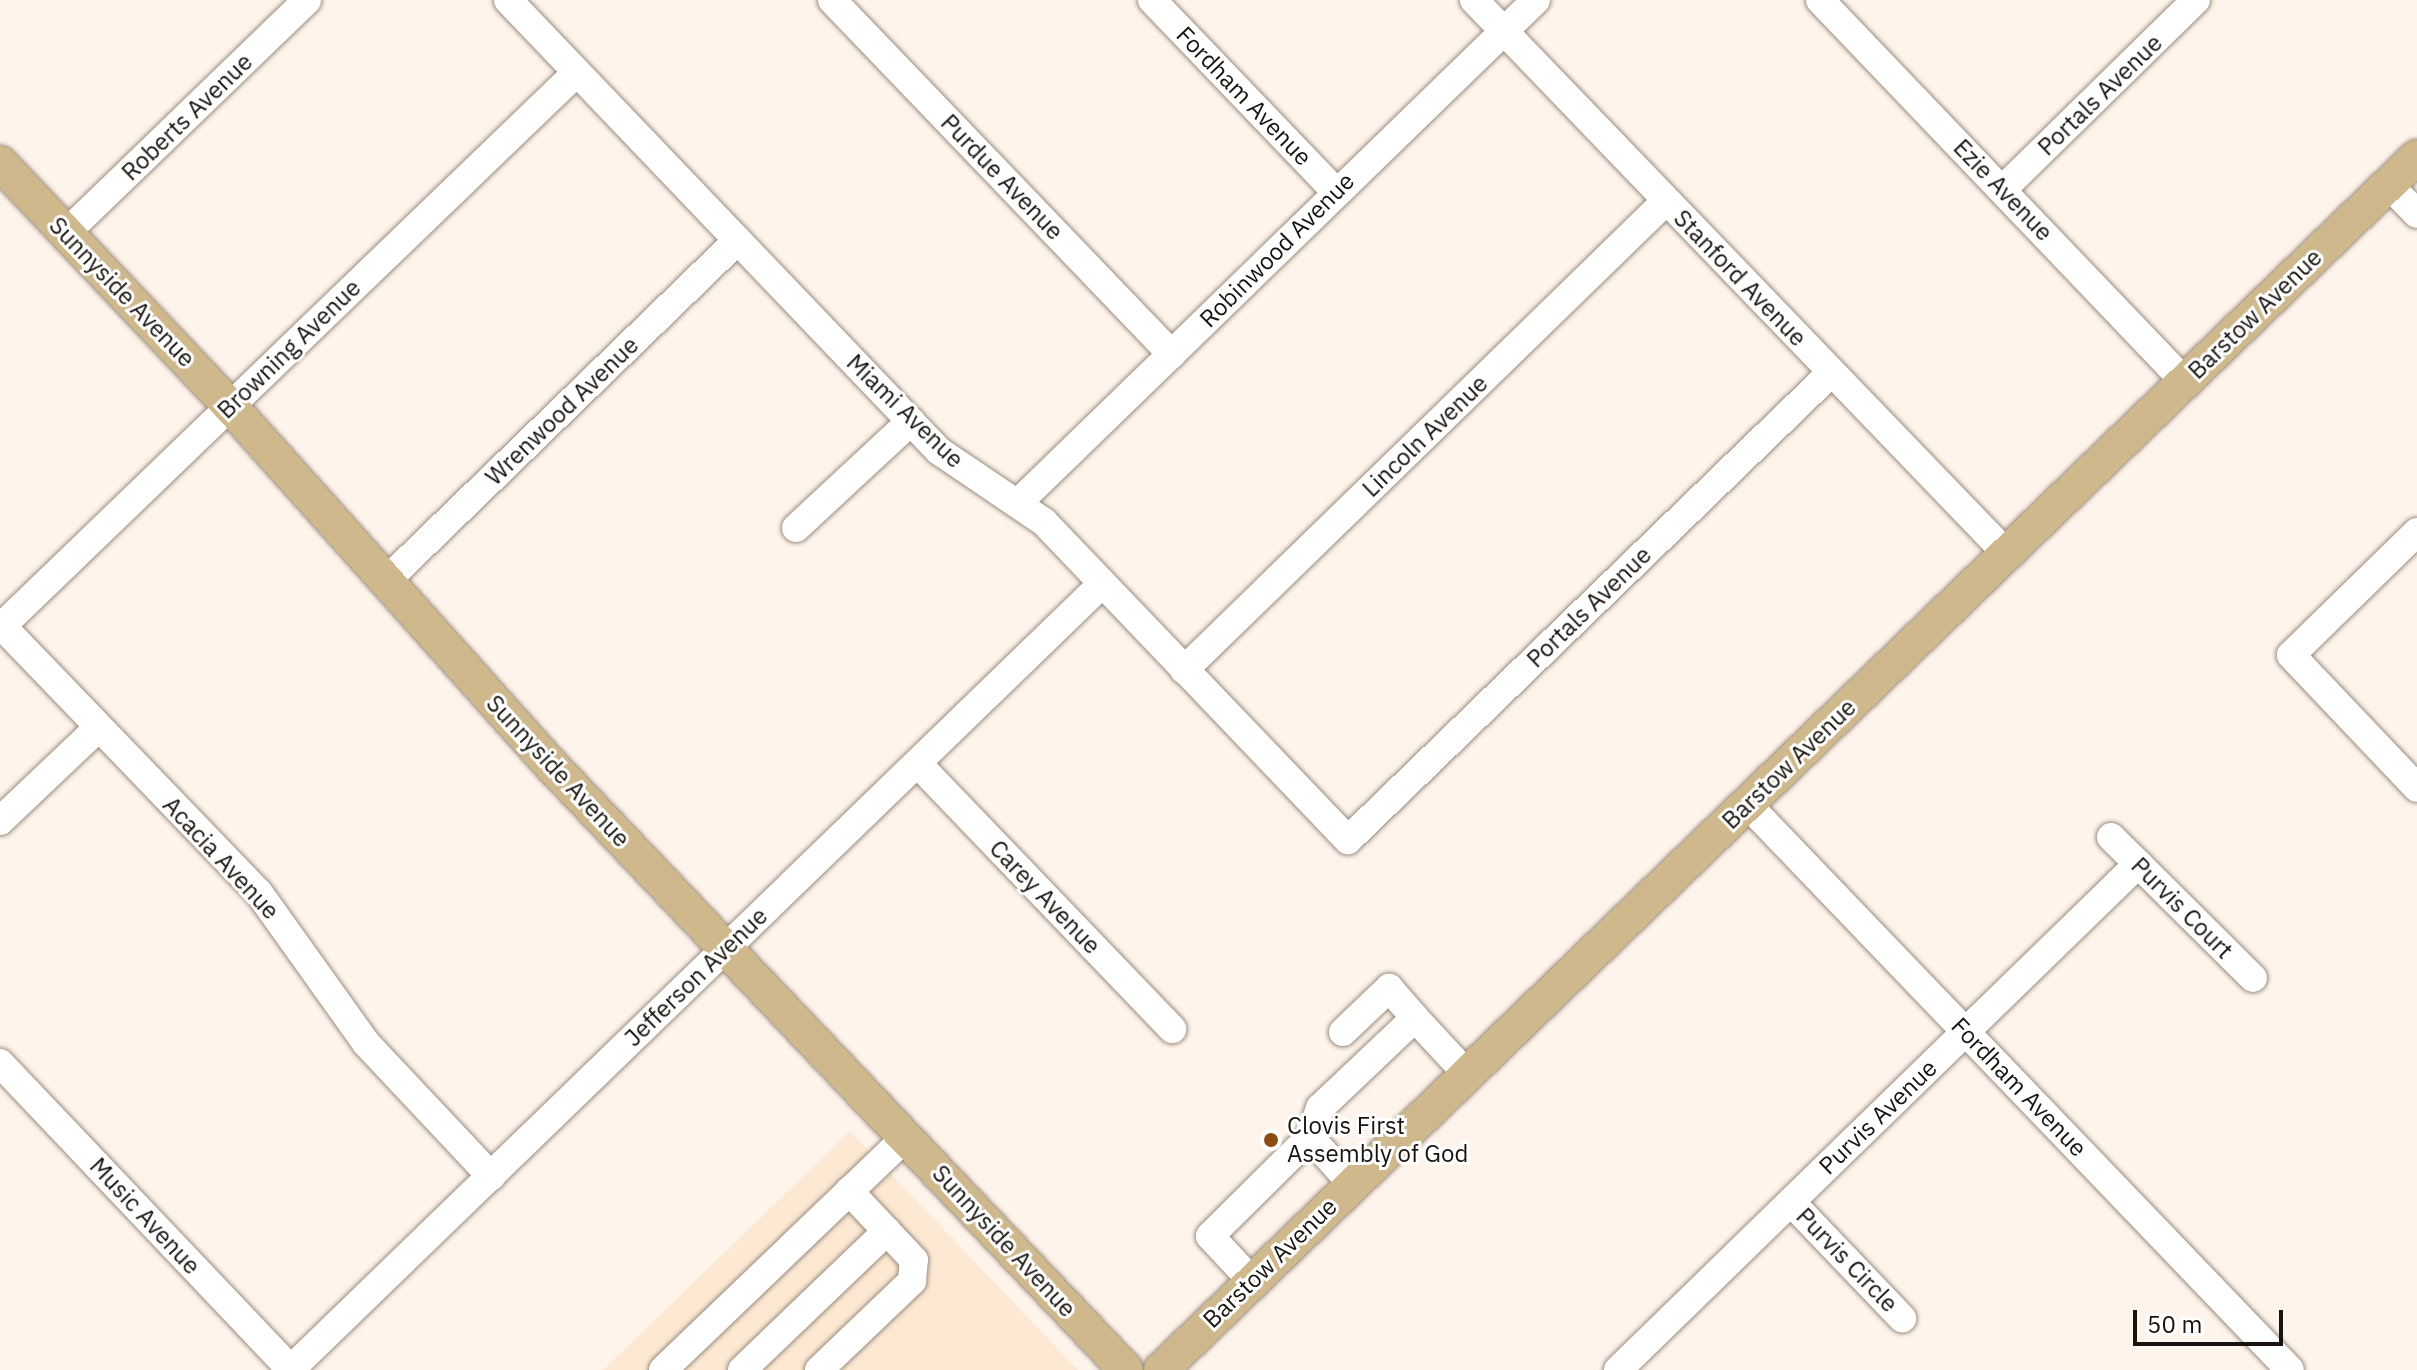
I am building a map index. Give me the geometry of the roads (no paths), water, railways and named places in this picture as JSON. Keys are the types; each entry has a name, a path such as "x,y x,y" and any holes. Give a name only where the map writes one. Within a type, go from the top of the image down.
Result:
{"main road":[{"name":"Barstow Avenue","path":"1161,1370 2417,157"},
{"name":"Sunnyside Avenue","path":"0,163 230,406 386,581 725,949 907,1136 1126,1370"}],"street":[{"name":"Roberts Avenue","path":"66,233 307,0"},
{"name":"Miami Avenue","path":"508,0 911,421 967,472 1020,501 1348,840"},
{"name":"Purdue Avenue","path":"832,0 1172,354"},
{"name":"Fordham Avenue","path":"1152,0 1336,192"},
{"name":"Stanford Avenue","path":"1474,0 2006,553"},
{"name":"Robinwood Avenue","path":"1020,501 1536,0"},
{"name":"Ezie Avenue","path":"1820,0 2185,382"},
{"name":"Portals Avenue","path":"2003,189 2177,6"},
{"name":"Browning Avenue","path":"1,625 576,73"},
{"path":"2389,185 2417,214"},
{"name":"Lincoln Avenue","path":"1184,670 1666,201"},
{"name":"Wrenwood Avenue","path":"386,581 737,241"},
{"name":"Portals Avenue","path":"1348,840 1831,373"},
{"path":"796,528 911,421"},
{"path":"2417,532 2291,655 2417,788"},
{"name":"Jefferson Avenue","path":"291,1370 919,765 1102,584"},
{"name":"Acacia Avenue","path":"1,625 97,729 259,893 366,1043 491,1176"},
{"path":"0,821 97,729"},
{"name":"Carey Avenue","path":"919,765 1172,1029"},
{"name":"Fordham Avenue","path":"1747,804 2290,1370"},
{"name":"Purvis Court","path":"2111,837 2253,978"},
{"name":"Purvis Avenue","path":"1618,1370 2138,864"},
{"path":"1343,1032 1389,988 1467,1074"},
{"path":"1251,1280 1210,1236 1310,1137 1320,1108 1415,1018"},
{"name":"Music Avenue","path":"0,1063 291,1370"},
{"path":"663,1370 907,1136"},
{"path":"1310,1137 1352,1184"},
{"path":"819,1370 912,1281 914,1260 849,1191"},
{"name":"Purvis Circle","path":"1791,1202 1902,1318"},
{"path":"742,1370 887,1231"}],"place":[{"name":"Clovis First Assembly of God","path":"1271,1140"}]}
